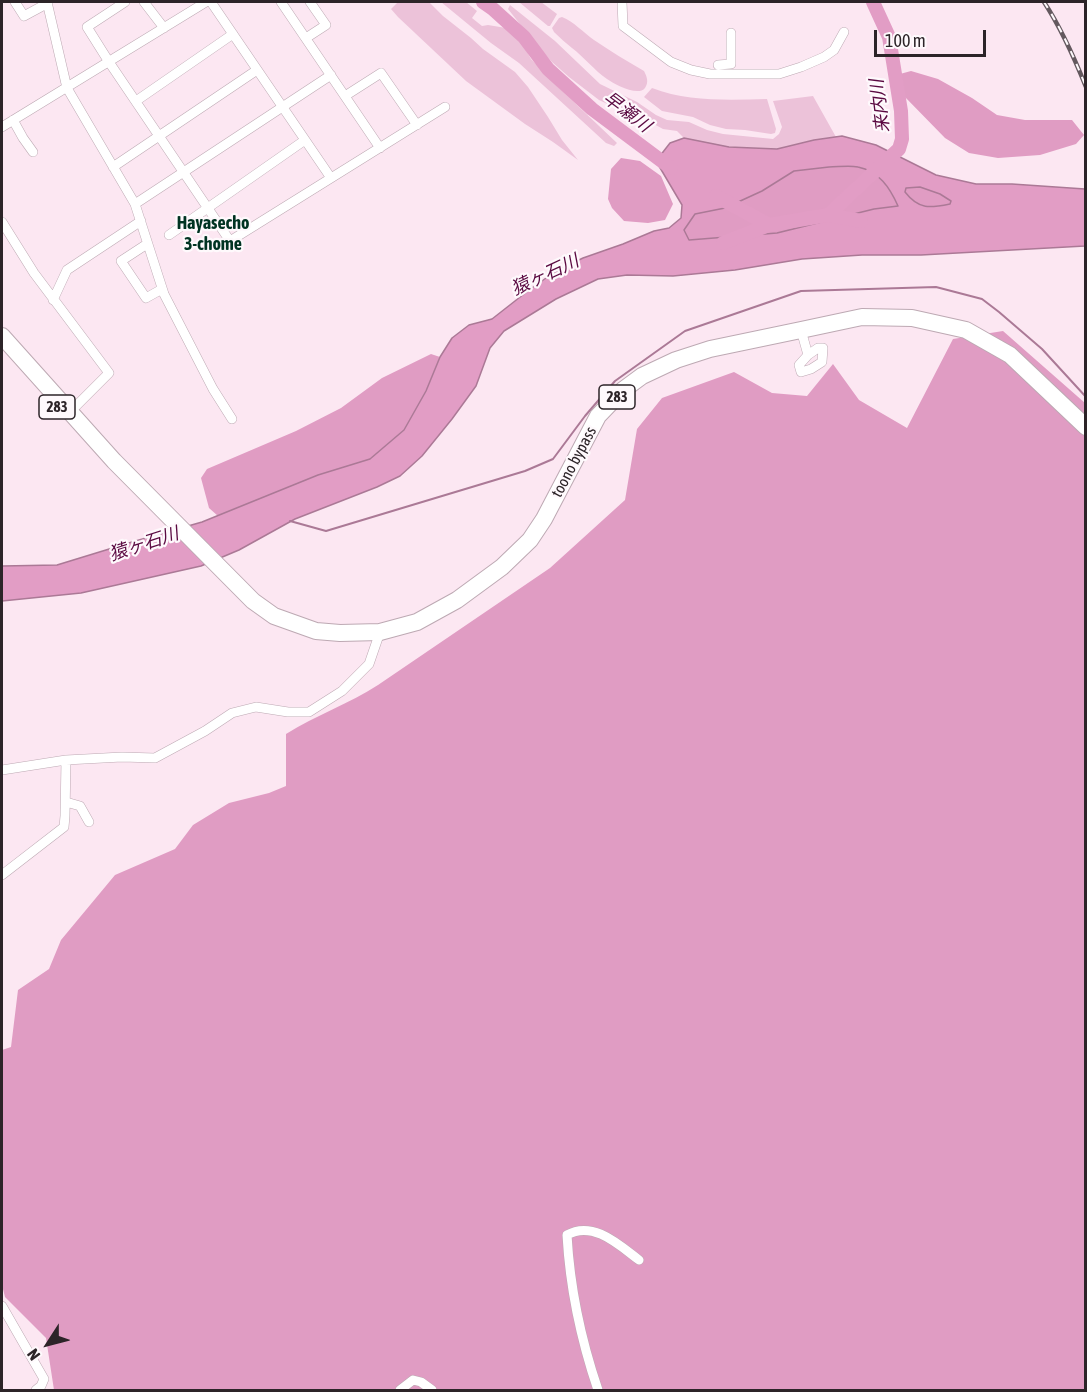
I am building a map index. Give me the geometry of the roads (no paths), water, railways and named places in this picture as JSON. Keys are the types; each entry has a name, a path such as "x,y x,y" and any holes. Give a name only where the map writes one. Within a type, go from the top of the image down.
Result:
{"highway":[{"name":"toono bypass","path":"2,336 114,461 253,601 274,616 316,631 380,632 417,622 457,600 502,567 530,540 544,519 598,416 624,390 642,376 676,360 710,349 862,317 912,318 966,330 1010,355 1086,427"},
{"name":"toono bypass","path":"2,351 103,453 114,461"}],"street":[{"path":"15,2 24,16 47,2 68,88 135,204 162,290 213,389 232,419"},
{"path":"125,2 87,27 231,241 446,107"},
{"path":"144,2 164,28"},
{"path":"2,127 208,2 233,34 332,178"},
{"path":"281,2 380,148"},
{"path":"306,38 326,25 310,2"},
{"path":"622,2 623,26 670,62 710,74 780,74 824,57 834,50 844,32"},
{"path":"718,64 731,64 731,33"},
{"path":"136,101 233,34"},
{"path":"113,167 257,70"},
{"path":"345,96 381,73 417,125"},
{"path":"135,204 331,75"},
{"path":"13,120 33,152"},
{"path":"169,235 305,140"},
{"path":"53,300 67,270 141,221"},
{"path":"2,222 53,300 109,373 70,412"},
{"path":"147,244 121,261 146,298 162,290"},
{"path":"801,330 808,355"},
{"path":"2,770 66,760 155,758 232,714 256,706 288,712 309,712 342,691 369,664 380,632"},
{"path":"2,875 64,827 66,760"},
{"path":"66,802 80,806 88,822"},
{"path":"598,1390 581,1333 573,1291 567,1235 575,1231 592,1231 604,1235 639,1260"},
{"path":"2,1306 44,1379 36,1390"},
{"path":"400,1390 413,1380 421,1382 432,1390"}],"water":[{"path":"842,136 876,145 936,175 976,184 1085,189 1085,246 802,259 735,270 673,276 627,275 598,279 556,299 504,331 490,348 476,386 422,456 400,476 295,519 239,550 201,566 81,593 2,601 2,566 57,565 202,522 318,475 370,459 404,430 426,391 440,357 452,338 469,325 492,319 556,271 583,258 654,231 669,228 681,218 682,205 656,161 670,143 684,138 729,147 777,149","holes":["855,166 872,172 887,187 898,206 874,209 777,233 689,240 684,230 695,214 725,208 762,191 794,171","920,187 940,194 951,201 950,204 920,205 905,192 906,188"]}],"waterway":[{"name":"早瀬川","path":"483,2 524,37 548,69 592,109 671,168"},
{"name":"来内川","path":"828,215 899,149 902,139 901,111 889,37 873,2"},
{"name":"早瀬川","path":"716,196 769,225"},
{"name":"猿ヶ石川","path":"723,243 769,225 828,215 861,221"},
{"path":"290,521 326,531 525,471 553,459 615,381 685,331 801,291 936,287 982,299 1042,349 1086,397"}],"railway":[{"path":"1044,2 1067,43 1086,87"}],"district":[{"name":"Hayasecho 3-chome","path":"213,233"}]}
